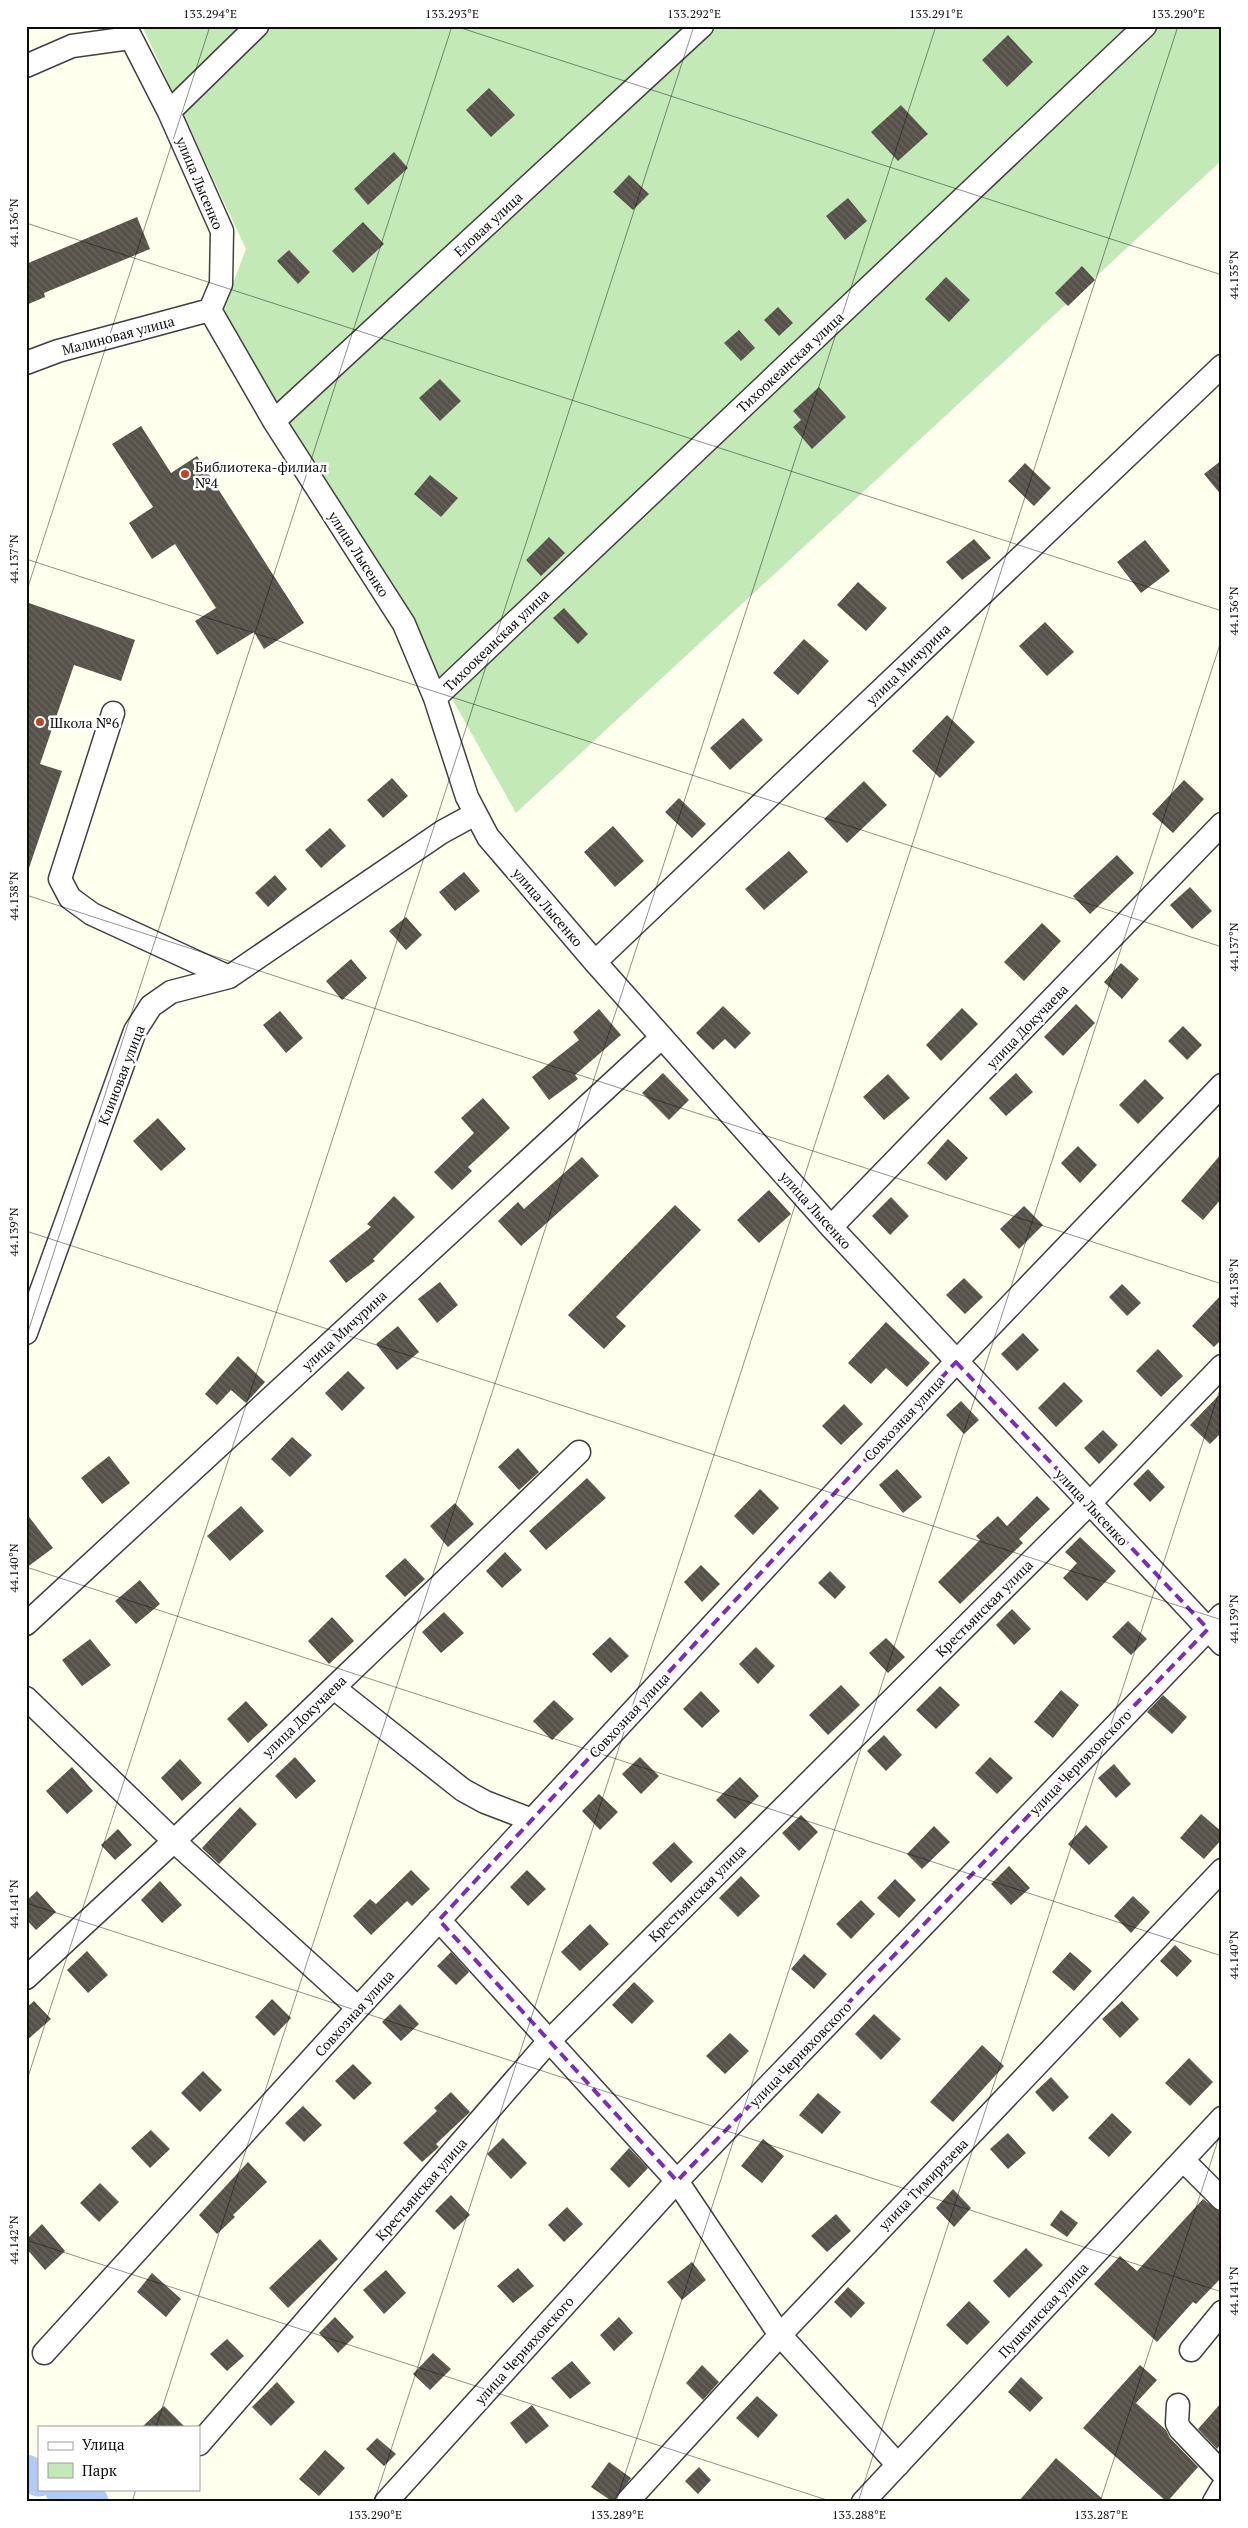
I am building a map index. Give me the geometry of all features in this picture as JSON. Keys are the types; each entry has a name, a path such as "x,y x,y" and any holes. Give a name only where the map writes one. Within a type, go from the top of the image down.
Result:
{"street":[{"path":"169,112 257,26"},
{"name":"Еловая улица","path":"274,421 702,26"},
{"name":"Тихоокеанская улица","path":"435,698 1145,26"},
{"path":"26,66 72,46 127,32"},
{"name":"улица Лысенко","path":"127,32 169,112 222,231 221,284 210,310 274,421 404,624 435,698 467,797 488,837 595,962 831,1227 1089,1504 1217,1629"},
{"name":"Малиновая улица","path":"26,362 210,310"},
{"name":"улица Мичурина","path":"595,962 1222,366"},
{"path":"113,714 60,879 70,898 92,914 229,977"},
{"name":"Клиновая улица","path":"26,1333 135,1031 151,1006 171,992 229,977 442,832 475,814"},
{"name":"улица Докучаева","path":"831,1227 1222,824"},
{"name":"улица Мичурина","path":"26,1624 662,1037"},
{"name":"Совхозная улица","path":"44,2353 358,2008 956,1362 1222,1085"},
{"name":"Крестьянская улица","path":"200,2443 549,2041 1089,1504 1222,1366"},
{"name":"улица Докучаева","path":"26,1978 174,1841 579,1452"},
{"name":"улица Черняховского","path":"386,2502 677,2181 1217,1629"},
{"path":"334,1688 437,1772 463,1790 485,1802 532,1820"},
{"path":"26,1698 174,1841 358,2008"},
{"name":"улица Тимирязева","path":"627,2502 780,2336 1222,1870"},
{"path":"439,1920 677,2181 780,2336 898,2465"},
{"name":"Пушкинская улица","path":"863,2502 1222,2118"},
{"path":"1183,2160 1222,2199"},
{"path":"1191,2350 1214,2334 1222,2312"},
{"path":"1178,2405 1177,2422 1180,2429 1222,2473"},
{"path":"1214,2502 1222,2488"}],"highlighted area":[{"path":"956,1362 1208,1629 677,2181 439,1920"}],"green space":[{"path":"142,26 1222,26 1222,160 516,813 445,686 218,323 246,249"}],"building":[{"path":"1008,35 1033,62 1007,87 982,60"},
{"path":"489,88 515,115 491,137 466,110"},
{"path":"901,105 928,134 898,161 871,132"},
{"path":"394,152 408,168 368,205 354,189"},
{"path":"629,175 649,194 633,210 613,192"},
{"path":"848,198 867,221 845,240 826,216"},
{"path":"137,217 150,249 44,293 45,297 26,305 26,264"},
{"path":"363,222 384,244 353,273 332,251"},
{"path":"289,250 310,272 298,284 277,261"},
{"path":"1082,266 1095,280 1068,306 1055,293"},
{"path":"946,277 970,300 949,322 925,299"},
{"path":"778,307 793,323 779,336 764,320"},
{"path":"739,330 755,348 741,361 724,343"},
{"path":"440,379 461,401 440,421 419,398"},
{"path":"819,387 846,417 812,449 793,427 801,420 793,411"},
{"path":"141,426 171,473 197,456 304,623 264,649 254,632 217,655 195,621 216,608 175,544 152,559 129,523 153,507 112,444"},
{"path":"1222,460 1222,496 1204,474"},
{"path":"1025,463 1051,488 1034,506 1008,481"},
{"path":"430,475 458,498 441,517 414,494"},
{"path":"549,537 565,553 541,576 526,560"},
{"path":"974,539 991,558 962,580 946,562"},
{"path":"1145,540 1170,571 1141,593 1117,562"},
{"path":"858,582 887,608 866,631 837,605"},
{"name":"Школа №6","path":"26,602 135,640 121,681 74,665 40,764 62,771 29,868 26,868"},
{"path":"564,608 588,634 578,644 553,618"},
{"path":"1045,622 1074,652 1047,676 1019,646"},
{"path":"804,639 829,661 798,695 773,673"},
{"path":"947,715 975,742 940,778 912,751"},
{"path":"743,718 763,740 730,770 710,748"},
{"path":"392,778 408,796 383,818 367,800"},
{"path":"1184,780 1204,799 1173,833 1152,814"},
{"path":"864,781 887,805 847,843 824,819"},
{"path":"679,798 706,824 692,838 665,812"},
{"path":"613,826 644,861 615,887 584,852"},
{"path":"330,828 346,846 321,868 305,850"},
{"path":"789,851 808,872 764,910 745,889"},
{"path":"1117,855 1134,873 1090,914 1073,896"},
{"path":"464,872 480,891 455,911 439,892"},
{"path":"275,875 287,889 268,907 255,893"},
{"path":"1190,887 1212,911 1192,929 1170,905"},
{"path":"406,917 422,935 406,950 389,931"},
{"path":"1042,923 1061,941 1024,981 1004,962"},
{"path":"351,959 367,978 342,1000 326,981"},
{"path":"1121,963 1139,979 1122,999 1104,982"},
{"path":"1076,1004 1095,1023 1063,1056 1044,1037"},
{"path":"723,1006 751,1033 735,1049 725,1039 713,1050 696,1033"},
{"path":"962,1008 978,1024 941,1061 926,1045"},
{"path":"599,1009 621,1035 575,1075 578,1079 549,1100 532,1077 579,1040 573,1032"},
{"path":"280,1011 303,1038 286,1053 263,1025"},
{"path":"1183,1026 1202,1045 1187,1060 1168,1041"},
{"path":"663,1073 689,1100 669,1120 642,1093"},
{"path":"1016,1073 1033,1092 1006,1116 989,1098"},
{"path":"888,1074 910,1098 884,1120 863,1097"},
{"path":"1145,1079 1164,1098 1138,1124 1119,1105"},
{"path":"483,1098 510,1128 468,1167 472,1171 452,1190 434,1172 474,1133 461,1118"},
{"path":"158,1118 186,1149 161,1171 133,1141"},
{"path":"948,1139 968,1158 946,1181 927,1163"},
{"path":"1078,1146 1097,1165 1080,1183 1061,1163"},
{"path":"1222,1153 1222,1198 1203,1220 1181,1201"},
{"path":"582,1157 599,1176 521,1246 498,1221 518,1202 524,1209"},
{"path":"769,1190 791,1214 759,1243 737,1220"},
{"path":"394,1196 415,1217 373,1259 375,1261 346,1283 329,1261 371,1227 367,1224"},
{"path":"891,1197 909,1216 890,1235 872,1216"},
{"path":"675,1205 701,1230 616,1317 626,1326 604,1349 568,1315"},
{"path":"1024,1206 1043,1225 1019,1249 1000,1229"},
{"path":"964,1278 983,1297 965,1314 946,1295"},
{"path":"440,1282 458,1305 437,1323 418,1299"},
{"path":"1122,1284 1141,1303 1127,1316 1109,1297"},
{"path":"1222,1294 1222,1339 1214,1347 1192,1326"},
{"path":"886,1322 930,1363 907,1387 886,1368 871,1384 848,1363"},
{"path":"398,1326 419,1352 397,1370 376,1344"},
{"path":"1023,1333 1039,1350 1017,1371 1001,1354"},
{"path":"1158,1349 1183,1376 1161,1397 1136,1371"},
{"path":"238,1356 265,1382 246,1403 231,1390 217,1405 205,1394"},
{"path":"348,1371 365,1388 342,1411 325,1393"},
{"path":"1064,1382 1083,1401 1056,1427 1038,1408"},
{"path":"1222,1392 1222,1432 1210,1444 1190,1425"},
{"path":"961,1401 979,1420 964,1434 946,1415"},
{"path":"844,1404 863,1424 841,1445 822,1426"},
{"path":"1103,1430 1118,1445 1099,1464 1084,1448"},
{"path":"292,1437 312,1455 290,1477 271,1459"},
{"path":"518,1448 539,1472 519,1490 498,1467"},
{"path":"109,1456 130,1483 102,1504 81,1478"},
{"path":"897,1469 922,1497 903,1513 879,1485"},
{"path":"1148,1469 1165,1487 1150,1502 1133,1484"},
{"path":"587,1478 606,1498 546,1550 529,1531"},
{"path":"760,1489 779,1508 753,1535 734,1516"},
{"path":"1037,1496 1050,1509 1019,1539 1023,1543 960,1604 938,1582 980,1540 976,1536 998,1516 1007,1526"},
{"path":"455,1503 474,1524 448,1547 430,1526"},
{"path":"241,1506 264,1531 230,1561 207,1536"},
{"path":"26,1513 53,1548 26,1568"},
{"path":"1080,1537 1116,1571 1087,1601 1063,1578 1077,1563 1065,1552"},
{"path":"505,1552 522,1570 502,1588 486,1571"},
{"path":"405,1558 425,1579 405,1597 385,1576"},
{"path":"701,1565 720,1584 702,1602 684,1582"},
{"path":"830,1571 846,1587 835,1599 818,1583"},
{"path":"140,1580 160,1604 136,1624 115,1601"},
{"path":"1012,1609 1031,1629 1014,1645 996,1625"},
{"path":"444,1612 464,1633 441,1653 422,1632"},
{"path":"332,1617 354,1641 329,1664 308,1641"},
{"path":"1128,1621 1147,1639 1131,1655 1112,1637"},
{"path":"610,1637 629,1656 611,1673 592,1654"},
{"path":"886,1638 905,1657 888,1673 869,1653"},
{"path":"90,1639 111,1665 82,1686 62,1660"},
{"path":"756,1647 775,1666 758,1684 739,1664"},
{"path":"841,1685 860,1705 828,1735 809,1715"},
{"path":"940,1686 960,1705 936,1729 916,1710"},
{"path":"1061,1690 1079,1705 1053,1738 1034,1722"},
{"path":"701,1691 720,1711 702,1728 683,1709"},
{"path":"1163,1695 1187,1717 1172,1734 1147,1712"},
{"path":"554,1700 574,1719 552,1740 533,1721"},
{"path":"246,1701 268,1725 248,1743 227,1719"},
{"path":"884,1735 902,1755 886,1771 867,1751"},
{"path":"295,1757 316,1781 296,1799 275,1776"},
{"path":"640,1757 659,1776 641,1794 622,1774"},
{"path":"990,1757 1013,1778 997,1794 975,1773"},
{"path":"180,1759 202,1783 182,1801 161,1778"},
{"path":"1114,1764 1131,1784 1116,1798 1098,1778"},
{"path":"72,1767 93,1791 67,1814 46,1791"},
{"path":"740,1777 759,1796 735,1819 716,1800"},
{"path":"599,1794 618,1812 600,1830 582,1811"},
{"path":"240,1807 257,1824 219,1864 202,1848"},
{"path":"1201,1814 1222,1832 1222,1839 1204,1859 1180,1838"},
{"path":"801,1815 818,1832 799,1851 782,1833"},
{"path":"1086,1825 1108,1847 1089,1865 1068,1844"},
{"path":"934,1826 950,1842 922,1869 907,1854"},
{"path":"118,1829 132,1845 115,1860 101,1845"},
{"path":"674,1842 693,1862 671,1883 652,1863"},
{"path":"1009,1866 1030,1888 1011,1905 991,1884"},
{"path":"411,1870 430,1889 412,1906 407,1901 371,1935 353,1916 370,1899 376,1904"},
{"path":"527,1870 546,1889 528,1906 510,1887"},
{"path":"741,1876 760,1896 738,1917 719,1898"},
{"path":"895,1879 916,1900 899,1918 877,1898"},
{"path":"160,1881 182,1905 162,1923 141,1900"},
{"path":"37,1891 56,1912 36,1930 26,1919 26,1901"},
{"path":"1133,1896 1150,1912 1131,1933 1114,1916"},
{"path":"861,1900 875,1914 851,1939 836,1924"},
{"path":"590,1924 609,1944 580,1971 561,1952"},
{"path":"1175,1945 1192,1961 1177,1977 1160,1961"},
{"path":"87,1951 108,1975 88,1993 67,1970"},
{"path":"451,1952 469,1972 456,1985 437,1966"},
{"path":"1070,1952 1092,1971 1074,1991 1052,1972"},
{"path":"804,1954 827,1974 814,1989 791,1969"},
{"path":"634,1982 654,2001 632,2024 612,2005"},
{"path":"272,1999 291,2018 274,2036 255,2017"},
{"path":"34,2001 51,2019 26,2041 26,2008"},
{"path":"1122,2001 1139,2019 1120,2038 1102,2019"},
{"path":"400,2004 419,2024 401,2041 382,2022"},
{"path":"874,2014 901,2039 881,2060 855,2034"},
{"path":"730,2033 749,2051 725,2074 706,2056"},
{"path":"982,2045 1004,2066 953,2122 930,2102"},
{"path":"1189,2058 1213,2082 1190,2106 1165,2083"},
{"path":"353,2064 372,2083 354,2100 335,2081"},
{"path":"203,2071 222,2090 200,2112 181,2093"},
{"path":"1051,2077 1069,2097 1053,2112 1035,2092"},
{"path":"451,2092 470,2112 436,2144 439,2147 422,2162 403,2143 437,2111 434,2108"},
{"path":"818,2093 841,2112 822,2134 799,2115"},
{"path":"303,2106 322,2125 304,2142 285,2123"},
{"path":"1112,2113 1132,2132 1109,2157 1088,2138"},
{"path":"151,2130 170,2149 150,2168 131,2148"},
{"path":"1008,2133 1026,2153 1008,2169 990,2149"},
{"path":"503,2138 527,2163 511,2179 487,2154"},
{"path":"763,2139 784,2156 762,2183 741,2166"},
{"path":"629,2148 648,2168 629,2188 610,2169"},
{"path":"248,2162 267,2182 233,2215 235,2217 217,2234 199,2215"},
{"path":"100,2183 119,2202 99,2222 80,2203"},
{"path":"953,2189 971,2208 954,2227 936,2208"},
{"path":"451,2195 470,2215 454,2230 435,2211"},
{"path":"1203,2199 1222,2214 1222,2277 1196,2304 1193,2302 1157,2342 1094,2284 1120,2256 1137,2271"},
{"path":"567,2207 583,2224 564,2242 548,2225"},
{"path":"1061,2210 1078,2223 1067,2237 1050,2225"},
{"path":"836,2214 851,2231 827,2252 811,2236"},
{"path":"42,2224 65,2251 45,2270 26,2248 26,2240"},
{"path":"320,2239 338,2259 288,2308 269,2288"},
{"path":"1026,2248 1043,2265 1009,2298 993,2281"},
{"path":"692,2262 706,2280 682,2300 667,2282"},
{"path":"518,2268 534,2286 513,2303 497,2286"},
{"path":"386,2270 406,2293 384,2314 363,2290"},
{"path":"152,2273 181,2299 166,2317 137,2292"},
{"path":"848,2287 865,2303 851,2318 834,2302"},
{"path":"969,2301 990,2322 967,2345 946,2325"},
{"path":"335,2317 354,2337 338,2353 319,2333"},
{"path":"619,2317 633,2333 614,2351 600,2335"},
{"path":"227,2339 244,2356 227,2371 210,2354"},
{"path":"433,2353 451,2369 430,2390 413,2374"},
{"path":"572,2361 591,2383 570,2399 551,2378"},
{"path":"702,2365 719,2382 703,2400 686,2383"},
{"path":"1140,2365 1157,2380 1136,2403 1166,2430 1170,2438 1198,2467 1167,2502 1083,2428"},
{"path":"1021,2377 1043,2398 1030,2412 1008,2392"},
{"path":"277,2382 295,2402 271,2426 252,2407"},
{"path":"757,2396 778,2415 758,2438 736,2418"},
{"path":"1222,2402 1222,2443 1217,2449 1198,2429"},
{"path":"532,2405 549,2426 526,2444 510,2423"},
{"path":"164,2406 184,2426 143,2426"},
{"path":"377,2438 396,2454 384,2466 366,2449"},
{"path":"325,2450 345,2468 319,2496 299,2479"},
{"path":"1056,2458 1106,2502 1018,2502"},
{"path":"609,2462 631,2478 613,2502 591,2487"},
{"path":"699,2467 711,2480 698,2494 685,2481"}],"waterway":[{"path":"26,2472 38,2478"},
{"path":"64,2490 91,2502"}],"place":[{"name":"Библиотека-филиал №4","path":"185,474"},
{"name":"Школа №6","path":"40,722"}]}
